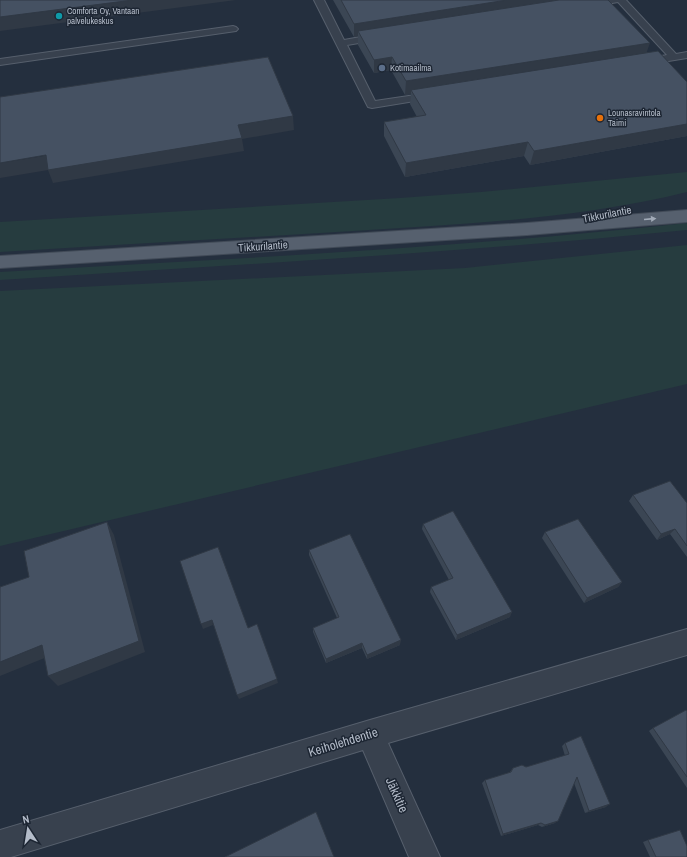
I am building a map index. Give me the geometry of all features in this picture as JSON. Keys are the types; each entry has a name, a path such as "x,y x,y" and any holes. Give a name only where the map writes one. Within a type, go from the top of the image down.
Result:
{"main road":[{"name":"Tikkurilantie","path":"527,229 661,204 687,201"},
{"name":"Tikkurilantie","path":"0,262 527,229 687,216"}],"street":[{"name":"Keiholehdentie","path":"0,845 370,734 687,642"},
{"name":"Jäkkitie","path":"370,734 425,857"}],"lane":[{"path":"319,0 372,105 442,94"},
{"path":"578,6 617,0"},
{"path":"620,0 674,57"},
{"path":"0,62 233,29"},
{"path":"341,42 388,35"},
{"path":"636,63 687,55"}],"green space":[{"path":"687,172 687,192 605,208 521,219 437,226 0,252 0,222 400,198 481,192"},
{"path":"687,223 687,230 601,238 344,258 0,280 0,272 430,246 601,232"},
{"path":"687,245 687,384 0,546 0,291 465,268"}],"building":[{"path":"0,0 133,0 0,17"},
{"path":"341,0 507,0 354,24"},
{"path":"559,0 608,0 650,43 406,81 392,57 374,60 358,31"},
{"path":"658,51 687,82 687,124 534,151 528,142 406,163 384,122 426,115 411,90"},
{"path":"268,57 293,116 238,125 242,138 48,170 46,155 0,163 0,97"},
{"path":"670,481 687,503 687,546 675,529 661,534 633,495"},
{"path":"453,511 512,612 457,635 431,587 453,578 423,524"},
{"path":"578,519 622,582 587,598 545,532"},
{"path":"107,522 139,641 48,676 42,645 0,662 0,587 29,577 24,551"},
{"path":"350,534 401,640 367,655 362,643 326,659 313,628 339,617 309,550"},
{"path":"218,547 248,628 257,624 277,679 237,695 212,620 201,624 180,561"},
{"path":"686,710 687,711 687,777 653,728"},
{"path":"581,736 610,804 589,811 577,777 558,821 545,825 541,823 503,834 485,780 511,772 513,768 522,765 526,767 569,754 565,743"},
{"path":"316,812 334,857 225,857"},
{"path":"680,830 687,846 687,857 656,857 648,840"}],"place":[{"name":"Comforta Oy, Vantaan palvelukeskus","path":"59,16"},
{"name":"Kotimaailma","path":"382,68"},
{"name":"Lounasravintola Taimi","path":"600,118"}]}
